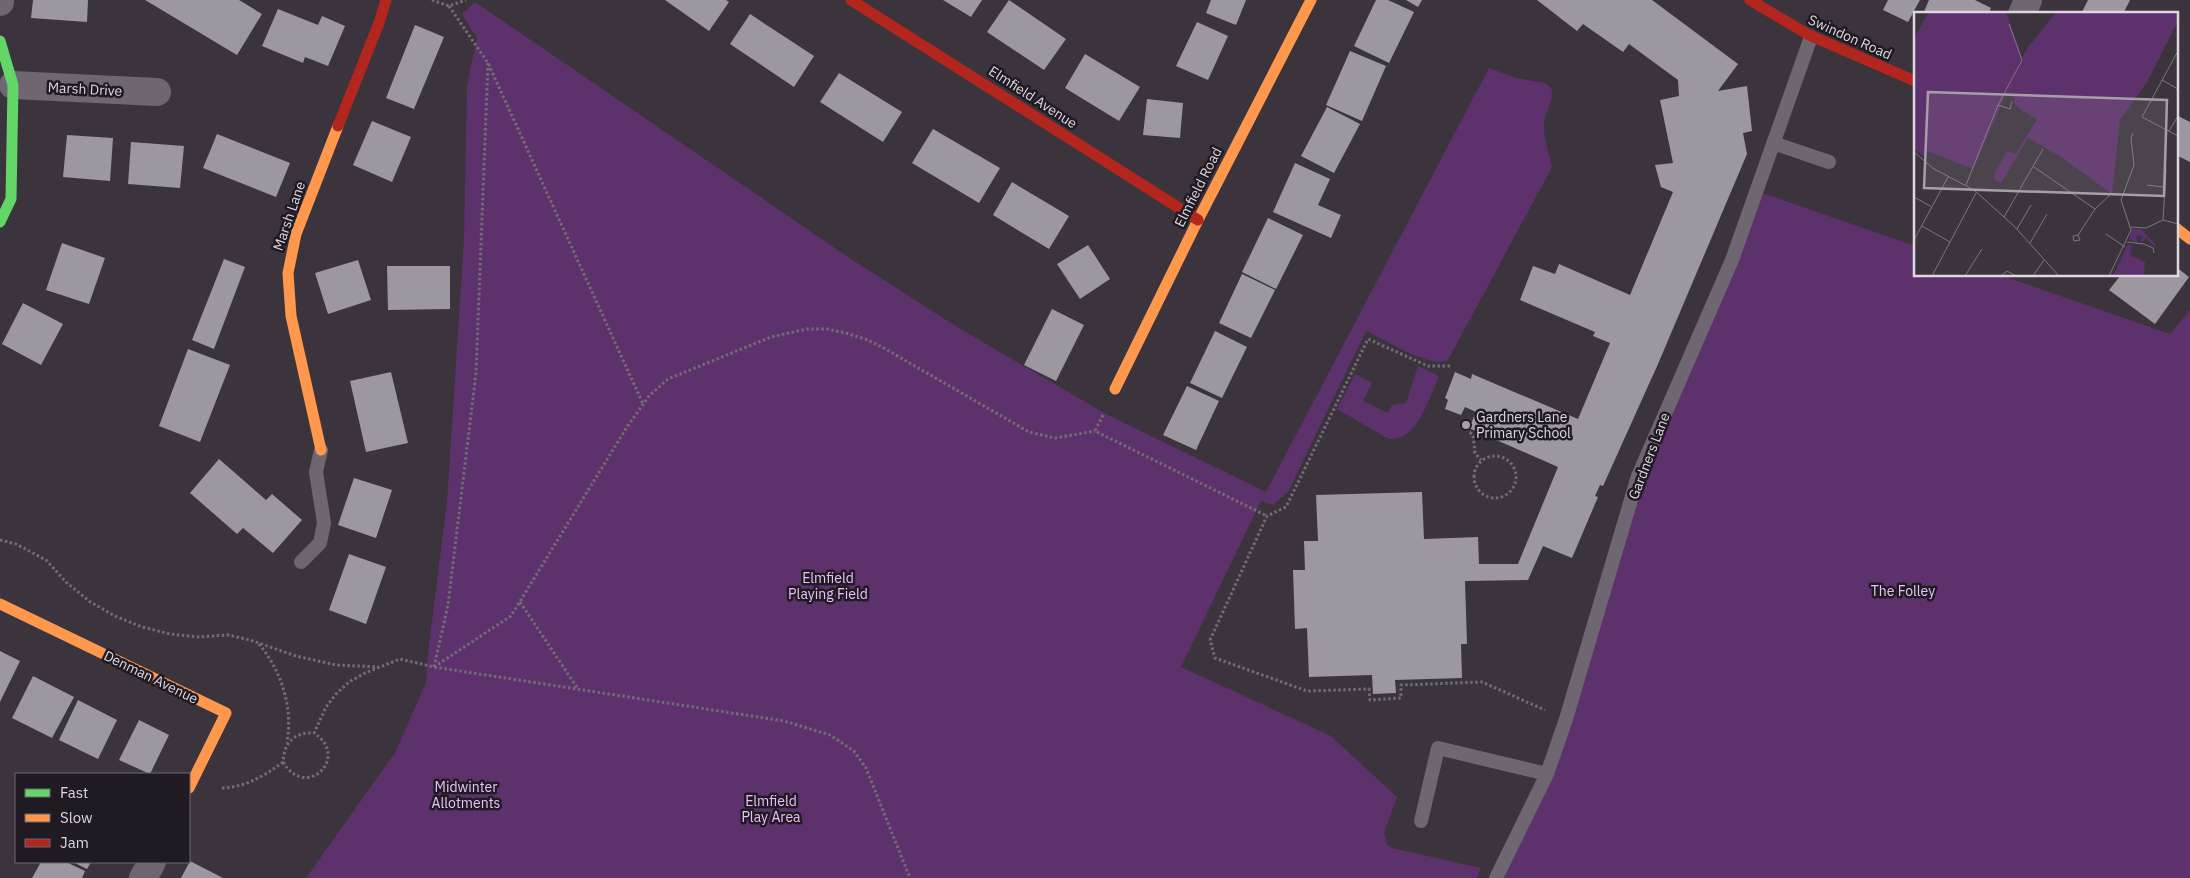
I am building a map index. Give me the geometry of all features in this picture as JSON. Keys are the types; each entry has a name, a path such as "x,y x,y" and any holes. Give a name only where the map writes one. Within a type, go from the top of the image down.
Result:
{"street":[{"name":"Marsh Lane","path":"321,450 291,316 288,273 296,234 379,23 386,0"},
{"name":"Elmfield Avenue","path":"851,0 1198,220"},
{"name":"Elmfield Road","path":"1115,390 1198,220 1311,0"},
{"name":"Swindon Road","path":"1750,0 1787,24 1812,37 1914,81"},
{"path":"2023,12 2028,0"},
{"path":"0,41 13,85 11,199 0,222"},
{"name":"Marsh Drive","path":"13,85 157,92"},
{"path":"2178,230 2190,239"},
{"name":"Denman Avenue","path":"0,604 226,713 191,784"},
{"path":"143,878 151,863"}],"lane":[{"name":"Gardners Lane","path":"1496,878 1547,774 1566,719 1638,476 1732,260 1812,37"},
{"path":"1773,144 1829,162"},
{"path":"301,562 320,543 324,523 316,472 321,450"},
{"path":"1421,821 1438,748 1547,774"}],"path":[{"path":"432,0 449,6 488,64 643,404"},
{"path":"449,6 466,0"},
{"path":"434,667 448,605 476,373 488,64"},
{"path":"434,667 511,616 643,404 668,379 771,337 807,329 827,329 865,339 1030,432 1055,438 1095,432 1266,516"},
{"path":"1450,366 1428,366 1368,339 1286,507 1266,516 1210,640 1215,658 1307,690 1369,689 1370,700 1401,698 1401,685 1482,682 1566,719"},
{"path":"1095,432 1115,390"},
{"path":"1466,429 1473,435 1474,453 1481,460"},
{"path":"1497,455 1512,463 1516,479 1508,494 1493,498 1478,490 1473,474 1481,460 1497,455"},
{"path":"0,540 16,544 46,560 66,582 89,601 115,616 142,627 170,634 199,637 228,636 316,662 359,667 382,666"},
{"path":"520,602 579,689"},
{"path":"259,644 278,672 285,694 288,716 287,743 283,752 283,762 288,770 296,776 306,778 315,776 323,770 328,762 327,745 314,733 304,732 287,743"},
{"path":"314,733 326,706 349,682 382,666 400,660 434,667 784,721 830,734 854,751 866,768 910,878"},
{"path":"191,784 214,789 231,788 247,784 266,775 283,762"}],"green space":[{"name":"Elmfield Playing Field","path":"475,2 848,257 957,327 1104,413 1266,492 1489,68 1516,78 1545,83 1551,88 1552,97 1545,118 1544,128 1552,167 1448,360 1440,362 1419,357 1366,331 1288,492 1273,505 1261,501 1181,667 1331,736 1397,797 1384,833 1387,845 1392,848 1481,868 1477,878 306,878 395,753 426,683 447,502 464,240 467,85 477,38 462,14"},
{"name":"The Folley","path":"1756,191 1914,246 1914,276 2003,276 2170,334 2190,310 2190,878 1496,878 1547,774 1638,476"},
{"path":"1418,366 1439,376 1427,406 1415,426 1399,438 1389,439 1337,409 1355,374 1372,383 1363,401 1388,413 1392,405 1406,403"}],"building":[{"path":"33,0 88,0 87,22 31,18"},
{"path":"145,0 239,0 262,14 237,55"},
{"path":"665,0 726,0 729,2 709,31"},
{"path":"943,0 982,0 971,17"},
{"path":"1009,0 1066,39 1044,70 987,32"},
{"path":"1211,0 1246,0 1236,25 1206,13"},
{"path":"1376,0 1388,0 1414,12 1389,63 1354,46"},
{"path":"1406,0 1422,0 1418,7"},
{"path":"1537,0 1652,0 1738,64 1718,91 1747,86 1752,131 1743,133 1747,154 1658,364 1603,486 1600,485 1595,496 1598,497 1572,558 1543,546 1528,580 1465,581 1467,644 1461,644 1462,678 1395,680 1396,693 1373,694 1372,675 1309,677 1307,628 1295,629 1293,570 1305,570 1304,541 1318,541 1316,495 1422,492 1424,539 1478,537 1479,564 1518,564 1558,467 1469,428 1476,412 1465,407 1461,415 1445,409 1448,400 1445,398 1455,372 1471,379 1472,374 1578,419 1610,343 1593,336 1595,332 1520,300 1533,266 1555,274 1559,264 1630,295 1673,192 1661,187 1655,165 1673,163 1660,100 1679,96 1678,80 1629,44 1623,52 1583,24 1577,31"},
{"path":"1888,0 1920,0 1908,22 1883,10"},
{"path":"1929,0 1975,0 1991,8 1989,12 1924,12"},
{"path":"2088,0 2130,0 2124,12 2082,12"},
{"path":"278,9 318,25 322,16 345,26 328,66 305,57 303,63 262,46"},
{"path":"750,14 814,56 794,87 730,44"},
{"path":"1197,22 1228,36 1208,80 1176,66"},
{"path":"415,25 444,37 414,109 386,98"},
{"path":"1350,51 1386,66 1362,121 1326,105"},
{"path":"1085,54 1140,87 1119,121 1065,88"},
{"path":"839,73 902,112 883,142 820,102"},
{"path":"1147,99 1183,103 1180,138 1143,135"},
{"path":"1327,107 1360,124 1334,173 1301,156"},
{"path":"2178,116 2190,122 2190,162 2178,156"},
{"path":"372,121 411,137 392,182 353,165"},
{"path":"933,129 1000,168 979,203 912,163"},
{"path":"217,134 290,163 276,197 203,168"},
{"path":"67,135 113,138 110,181 63,177"},
{"path":"131,142 184,146 180,188 128,184"},
{"path":"1295,163 1330,179 1318,205 1341,215 1331,238 1273,212"},
{"path":"1012,182 1069,216 1049,249 993,215"},
{"path":"1268,218 1303,235 1276,289 1242,272"},
{"path":"62,243 105,258 89,304 46,290"},
{"path":"1088,245 1110,279 1080,299 1057,264"},
{"path":"224,259 245,267 214,349 192,340"},
{"path":"358,260 371,300 328,314 315,273"},
{"path":"387,266 450,266 450,309 388,310"},
{"path":"2178,269 2189,277 2155,324 2109,290 2120,276 2178,276"},
{"path":"1242,274 1275,290 1251,338 1219,323"},
{"path":"23,303 63,324 41,365 2,344"},
{"path":"1052,309 1084,325 1056,381 1024,365"},
{"path":"1215,331 1247,347 1222,398 1190,383"},
{"path":"188,349 230,365 200,442 159,426"},
{"path":"391,372 408,443 366,452 350,381"},
{"path":"1187,386 1219,401 1196,450 1163,435"},
{"path":"219,459 266,500 272,494 302,520 273,553 243,528 237,534 190,493"},
{"path":"354,478 392,490 376,538 338,525"},
{"path":"349,554 386,567 366,624 329,610"},
{"path":"0,651 20,661 0,702"},
{"path":"33,676 74,697 52,738 12,718"},
{"path":"78,700 117,720 98,759 59,740"},
{"path":"139,720 169,735 150,773 119,760"},
{"path":"190,861 223,878 181,878"},
{"path":"40,863 68,863 85,871 82,878 32,878"},
{"path":"75,863 90,863 87,869"}],"traffic: fast":[{"path":"0,41 13,85 11,199 0,222"}],"traffic: slow":[{"path":"1115,389 1198,220 1311,0"},
{"path":"321,450 291,316 288,273 296,234 338,126"},
{"path":"2178,230 2190,239"},
{"path":"0,604 226,713 190,786"}],"traffic: jam":[{"path":"338,126 379,23 386,0"},
{"path":"851,0 1198,220"},
{"path":"1750,0 1809,35 1914,81"}],"place":[{"name":"Gardners Lane Primary School","path":"1466,425"}],"park label":[{"name":"Midwinter Allotments","path":"466,796"},
{"name":"Elmfield Play Area","path":"771,810"}]}
